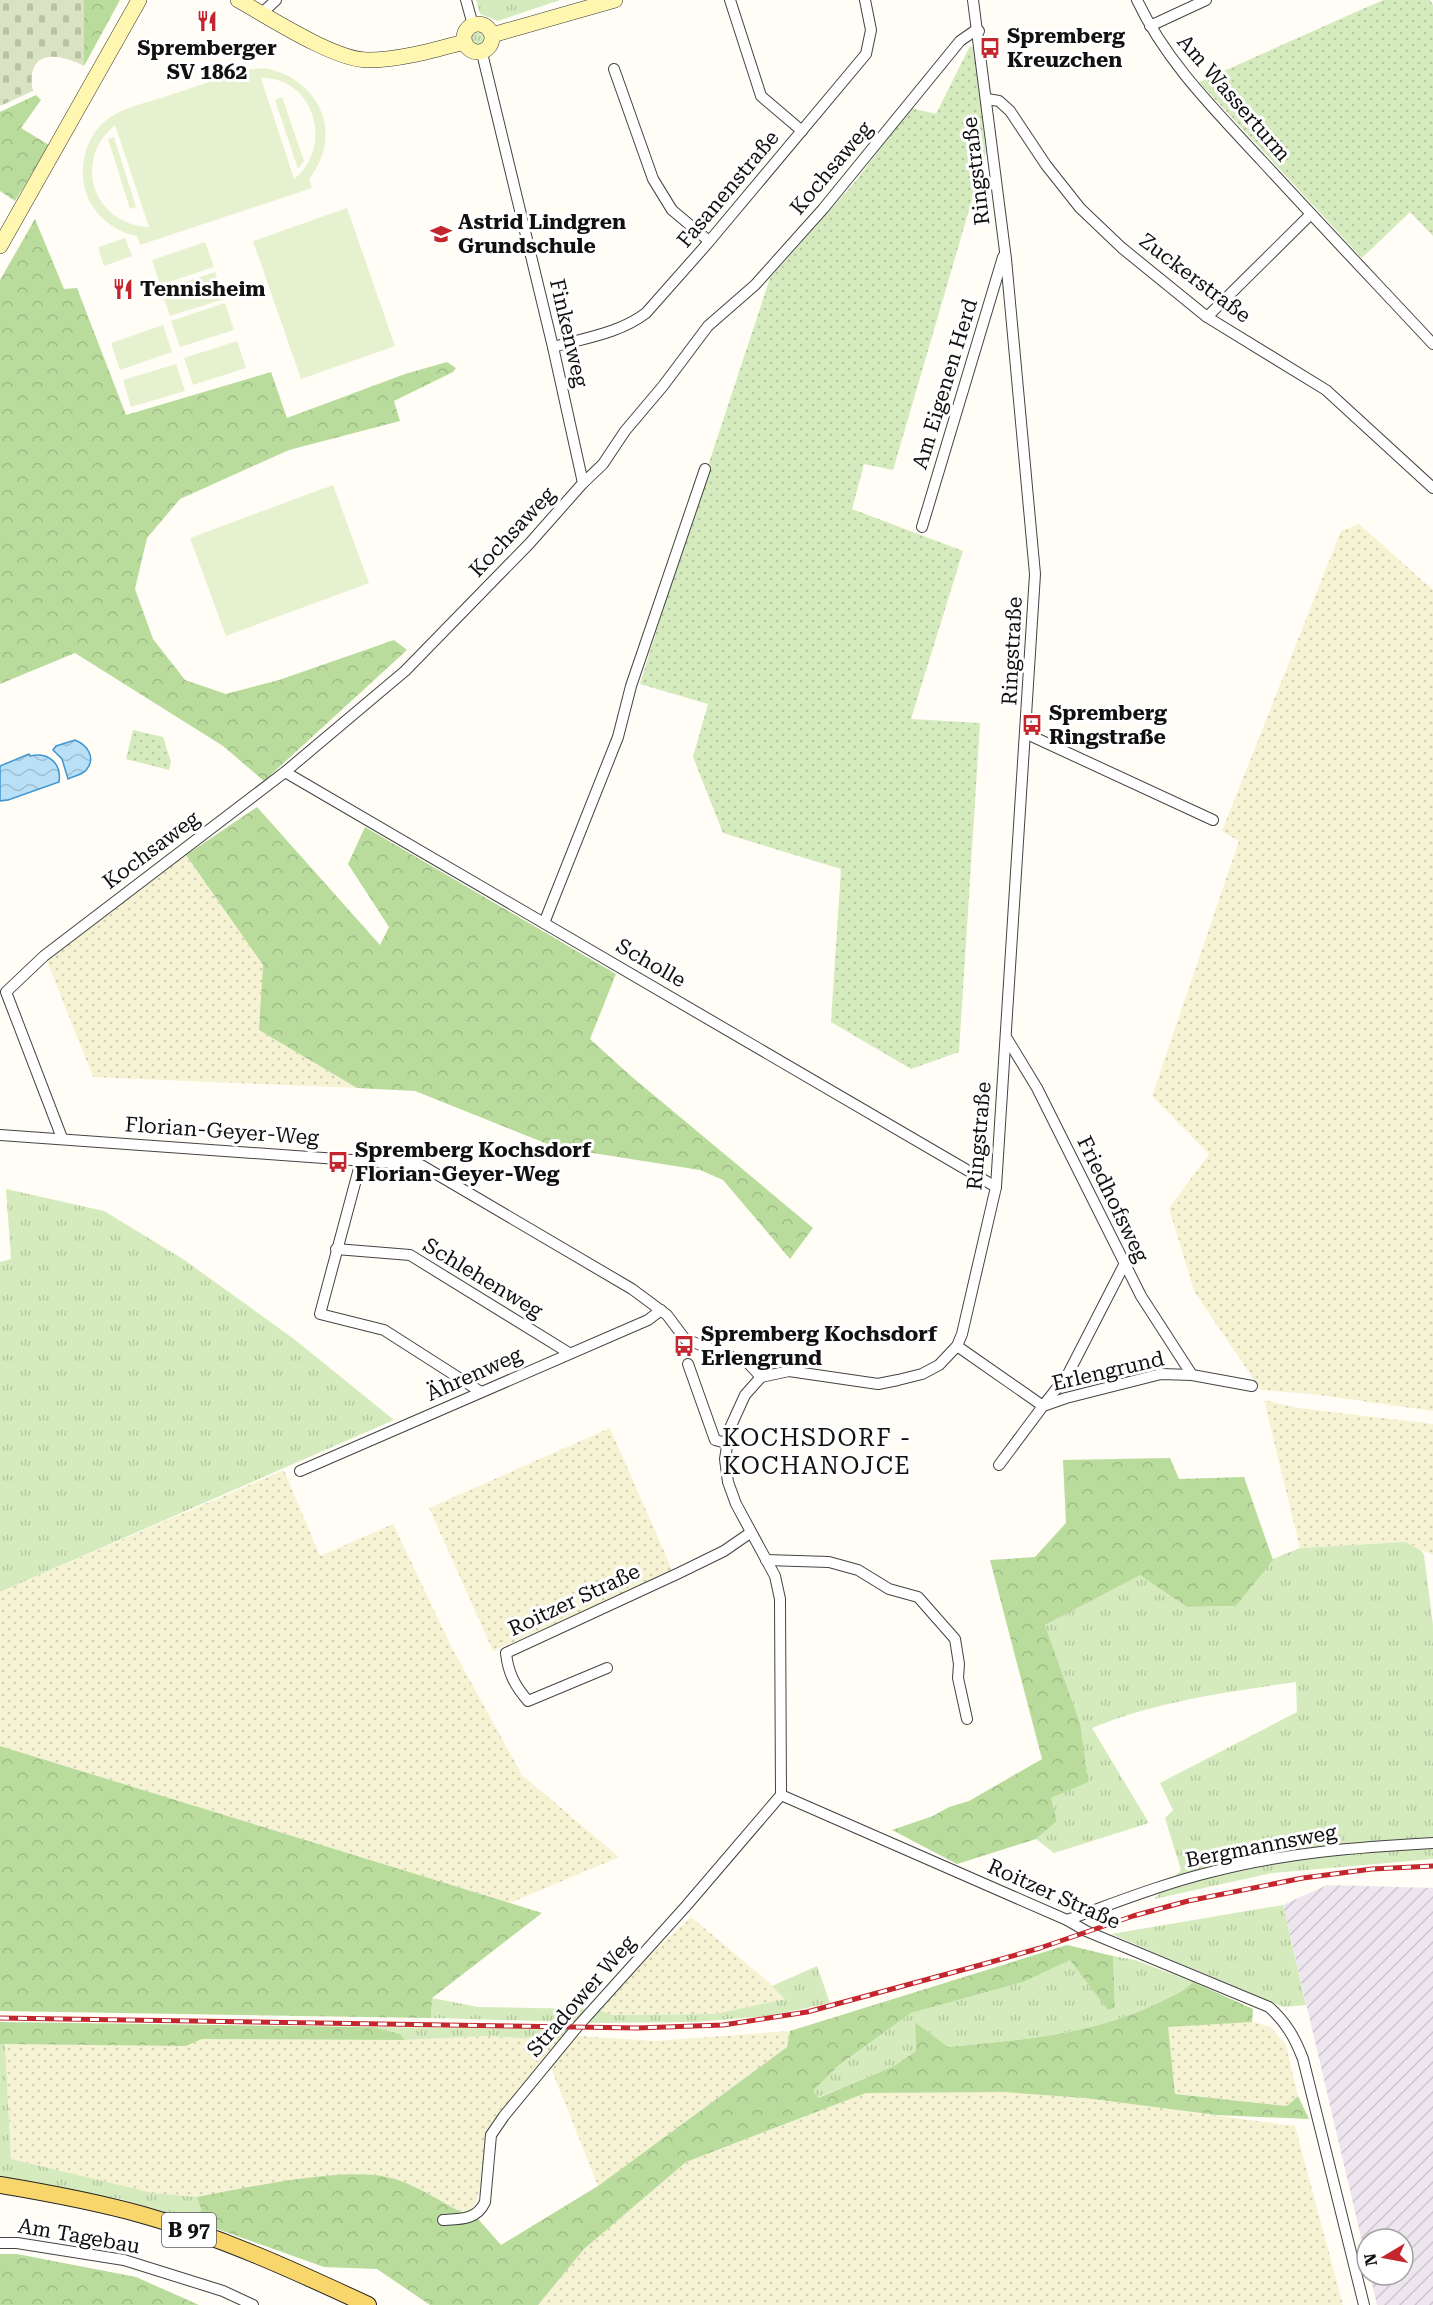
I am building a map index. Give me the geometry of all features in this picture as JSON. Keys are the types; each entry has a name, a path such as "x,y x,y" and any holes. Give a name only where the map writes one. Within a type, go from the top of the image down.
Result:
{"main road":[{"name":"B 97","path":"0,2185 62,2195 144,2215 227,2243 368,2305"}],"street":[{"path":"0,246 140,0"},
{"path":"238,0 333,51 366,60 405,55 464,42"},
{"path":"262,13 276,0"},
{"path":"465,0 473,25"},
{"path":"492,35 615,0"},
{"path":"730,0 761,96 801,132"},
{"name":"Fasanenstraße","path":"553,347 619,328 634,322 646,313 866,54 871,30 865,0"},
{"name":"Ringstraße","path":"957,1346 996,1187 1027,734 1035,574 1005,253 979,31 973,0"},
{"name":"Am Wasserturm","path":"1137,0 1168,54 1211,106 1433,344"},
{"path":"1150,26 1206,0"},
{"path":"473,25 487,27 492,35 492,44 482,53 469,50 464,42 464,34 473,25"},
{"name":"Kochsaweg","path":"62,1138 6,992 45,956 285,772 405,671 530,544 583,483 603,464 625,431 708,326 763,276 884,137 960,41 973,32 979,31"},
{"name":"Finkenweg","path":"482,53 553,347 583,483"},
{"path":"614,69 653,179 672,210 709,241"},
{"name":"Zuckerstraße","path":"987,99 999,101 1010,111 1046,165 1080,208 1122,248 1207,317 1326,390 1433,488"},
{"path":"1207,317 1311,214"},
{"name":"Am Eigenen Herd","path":"922,527 1005,253"},
{"path":"544,923 618,737 631,686 705,469"},
{"path":"1027,734 1213,820"},
{"name":"Scholle","path":"285,772 996,1187"},
{"name":"Friedhofsweg","path":"1006,1037 1037,1088 1141,1296 1192,1375"},
{"name":"Florian-Geyer-Weg","path":"0,1135 421,1165 632,1289 661,1310 685,1339 748,1363 761,1377"},
{"path":"361,1161 320,1314 384,1330 482,1392"},
{"name":"Schlehenweg","path":"336,1249 410,1256 569,1353"},
{"path":"1043,1406 1068,1374 1124,1265"},
{"name":"Ährenweg","path":"300,1470 648,1320 661,1310"},
{"path":"781,1795 780,1599 775,1576 750,1533 728,1482 725,1459 730,1428 745,1395 761,1377 789,1371 878,1384 922,1374 939,1365 957,1346"},
{"name":"Erlengrund","path":"957,1346 1043,1406"},
{"path":"688,1364 715,1440 726,1443"},
{"name":"Erlengrund","path":"999,1465 1043,1406 1161,1374 1192,1375 1252,1386"},
{"name":"Roitzer Straße","path":"607,1668 528,1701 517,1688 507,1668 506,1653 706,1560 750,1533"},
{"path":"766,1560 829,1562 858,1570 889,1589 918,1597 955,1639 959,1664 958,1678 968,1719"},
{"name":"Roitzer Straße","path":"781,1795 1067,1920 1086,1931 1269,2007 1282,2019 1294,2036 1303,2059 1364,2305"},
{"name":"Stradower Weg","path":"443,2220 470,2218 482,2210 485,2202 491,2135 504,2116 578,2026 687,1905 781,1795"},
{"name":"Bergmannsweg","path":"1067,1920 1178,1881 1256,1862 1381,1845 1433,1843"},
{"name":"Am Tagebau","path":"0,2242 124,2260 223,2291 253,2305"}],"shaded area":[{"path":"1359,524 1433,590 1433,1411 1312,1394 1261,1390 1194,1291 1169,1208 1209,1154 1152,1096 1239,841 1222,831 1341,531"},
{"path":"186,855 263,965 259,1030 357,1088 93,1077 45,956"},
{"path":"1264,1400 1298,1408 1433,1424 1433,1555 1405,1542 1300,1548"},
{"path":"610,1428 673,1572 493,1651 429,1508"},
{"path":"284,1470 320,1556 393,1524 452,1648 522,1775 619,1857 510,1903 0,1746 0,1592"},
{"path":"1327,1885 1433,1888 1433,2305 1377,2305 1373,2287 1415,2287 1415,2227 1359,2227 1283,1905"},
{"path":"691,1917 786,1999 715,2014 612,2015 599,2010 630,1973"},
{"path":"1249,2021 1271,2027 1286,2045 1298,2096 1287,2106 1175,2094 1167,2027"},
{"path":"790,2031 787,2047 598,2186 550,2066 578,2036 656,2041"},
{"path":"487,2036 559,2040 493,2121 484,2144 483,2178 476,2203 471,2211 465,2214 398,2180 359,2174 298,2180 197,2197 153,2194 11,2159 5,2044 186,2046 202,2039 405,2040"},
{"path":"1034,2091 1295,2126 1343,2305 538,2305 584,2249 686,2162 866,2093"}],"green space":[{"path":"0,0 84,0 84,66 64,58 54,57 39,61 34,67 32,77 33,91 0,106"},
{"path":"84,0 120,0 84,66"},
{"path":"476,0 560,0 498,21 480,14"},
{"path":"1383,0 1430,0 1433,5 1433,236 1410,212 1362,258 1199,82"},
{"path":"475,32 481,32 485,39 481,46 475,46 471,42 471,36"},
{"path":"970,46 975,48 986,152 893,470 864,464 852,509 963,551 911,719 980,723 959,1052 911,1069 831,1022 841,869 723,833 693,757 708,704 640,684 705,475 770,278 855,182 911,108 936,114"},
{"path":"265,68 284,74 300,84 321,110 325,127 325,144 320,161 309,179 312,188 140,245 137,236 120,231 106,221 94,208 86,193 83,174 85,154 98,128 111,117 139,104 244,70","holes":["261,78 280,81 295,89 306,101 313,116 315,133 313,150 306,165 294,179","115,125 149,227 129,223 114,215 102,203 95,188 92,172 94,156 102,140"]},
{"path":"36,95 41,100 21,128 49,145 15,201 0,191 0,112"},
{"path":"282,97 304,161 298,169 275,100"},
{"path":"114,137 136,207 130,209 108,139"},
{"path":"347,208 395,346 301,379 253,241"},
{"path":"35,219 64,289 77,288 126,415 271,372 287,418 405,374 447,362 456,368 453,372 394,401 400,421 289,450 180,499 147,538 135,589 153,639 185,680 226,694 279,680 394,640 407,650 264,781 223,746 75,653 0,684 0,280"},
{"path":"125,238 132,256 104,266 98,247"},
{"path":"205,242 214,267 160,285 152,260"},
{"path":"215,272 224,299 170,316 161,290"},
{"path":"225,303 234,330 180,347 171,321"},
{"path":"163,325 172,352 120,370 111,343"},
{"path":"237,341 246,368 193,385 184,358"},
{"path":"176,364 185,391 131,407 123,380"},
{"path":"333,485 369,583 226,636 190,538"},
{"path":"133,730 163,737 171,762 169,770 126,759"},
{"path":"257,807 380,945 389,927 348,864 365,827 616,974 590,1039 632,1077 813,1228 790,1259 723,1180 700,1170 555,1147 415,1091 357,1088 259,1030 263,965 186,855"},
{"path":"6,1189 104,1211 183,1259 294,1339 394,1420 0,1592 0,1262 11,1259"},
{"path":"1170,1458 1179,1479 1244,1477 1273,1560 1236,1606 1187,1607 1140,1575 1045,1625 1080,1723 1088,1782 1051,1798 1057,1821 1036,1839 957,1864 892,1830 969,1801 1042,1759 990,1560 1035,1557 1066,1523 1063,1460"},
{"path":"1405,1542 1421,1550 1424,1555 1433,1625 1433,1859 1272,1873 1154,1899 1181,1870 1165,1818 1173,1810 1160,1783 1297,1712 1296,1682 1167,1704 1092,1728 1149,1823 1054,1853 1036,1839 1057,1821 1051,1798 1080,1723 1045,1625 1140,1574 1187,1607 1236,1606 1273,1559 1300,1548"},
{"path":"0,1746 542,1913 432,1998 431,2018 0,2011"},
{"path":"1283,1905 1306,2005 1283,2007 1111,1934"},
{"path":"1067,1945 1113,1956 1115,2008 1108,2010 1070,1960 1023,1982 911,2013 837,2067 813,2091 818,2098 894,2066 916,2051 915,2022 948,2047 1029,2038 1082,2029 1133,2014 1176,1994 1193,1982 1253,2009 1252,2022 1168,2027 1175,2094 1287,2106 1298,2096 1309,2119 1216,2115 1085,2098 1004,2092 866,2093 686,2162 584,2249 538,2305 430,2305 377,2269 324,2267 206,2225 197,2197 299,2179 354,2174 378,2175 407,2183 465,2214 471,2211 501,2245 598,2186 787,2047 790,2031"},
{"path":"1113,1956 1135,1960 1193,1982 1176,1994 1133,2014 1082,2029 1029,2038 948,2047 915,2022 916,2051 894,2066 817,2098 813,2091 835,2069 911,2013 1023,1982 1071,1957 1108,2010 1115,2008"},
{"path":"817,1966 830,2003 768,2016 694,2022 587,2023 599,2010 612,2015 715,2014 785,1999 772,1986"},
{"path":"432,1998 478,2007 588,2009 577,2022 431,2018"},
{"path":"0,2022 374,2027 400,2034 405,2040 202,2039 186,2046 0,2044"},
{"path":"374,2027 570,2029 559,2040 487,2036 405,2040 400,2034"},
{"path":"0,2044 5,2044 11,2159 153,2193 197,2197 206,2225 121,2199 0,2177"},
{"path":"0,2254 17,2254 136,2277 199,2305 0,2305"}],"water":[{"path":"75,740 86,748 91,760 85,771 68,779 62,759 53,750 56,746"},
{"path":"29,754 30,756 48,757 52,760 58,769 59,782 0,801 0,766"}],"railway":[{"path":"0,2018 637,2028 723,2025 807,2012 1040,1948 1133,1916 1188,1901 1303,1878 1372,1869 1433,1866"}],"place":[{"name":"Spremberger SV 1862","path":"207,21"},
{"name":"Spremberg Kreuzchen","path":"990,48"},
{"name":"Astrid Lindgren Grundschule","path":"441,234"},
{"name":"Tennisheim","path":"123,289"},
{"name":"Spremberg Ringstraße","path":"1032,725"},
{"name":"Spremberg Kochsdorf Florian-Geyer-Weg","path":"338,1162"},
{"name":"Spremberg Kochsdorf Erlengrund","path":"684,1346"}],"district":[{"name":"KOCHSDORF - KOCHANOJCE","path":"817,1452"}]}
